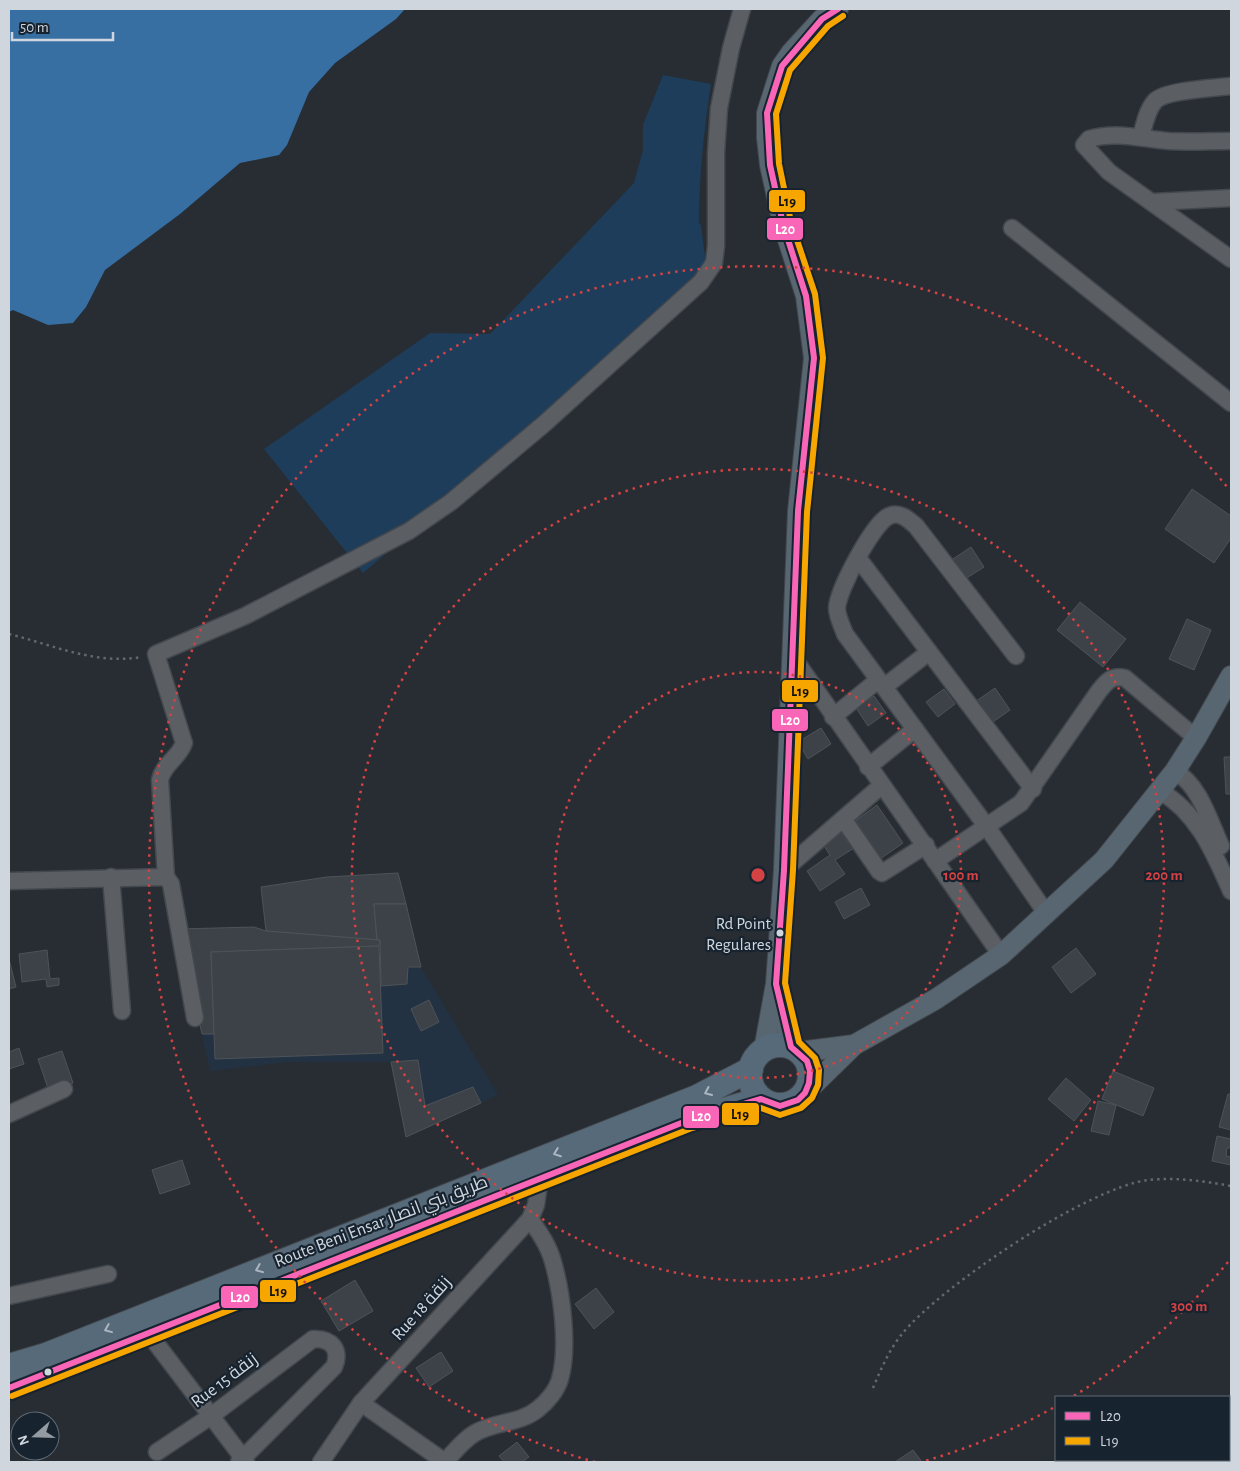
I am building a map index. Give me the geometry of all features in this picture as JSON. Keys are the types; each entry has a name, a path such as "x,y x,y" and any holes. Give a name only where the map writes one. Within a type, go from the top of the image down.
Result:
{"highway":[{"path":"773,1046 795,1050 806,1061 810,1071 810,1083 805,1093 789,1104 770,1104 761,1099 754,1090 750,1080 751,1069 756,1058 764,1050 773,1046"},
{"name":"Route Beni Ensar طريق بني انصار","path":"9,1366 46,1355 697,1097 751,1069"},
{"name":"Route Beni Ensar طريق بني انصار","path":"9,1388 149,1334 540,1177 689,1120 761,1099"}],"main road":[{"path":"764,1050 776,984 784,870 798,511 814,358 806,296 783,224 770,166 767,138 770,100 782,66 791,53 822,19 838,9"},
{"path":"805,1093 854,1045 936,999 1000,955 1104,860 1175,771 1231,676"},
{"path":"776,984 795,1050 854,1045"}],"street":[{"path":"194,1018 171,884 166,877 160,780 161,772 178,754 184,743 164,674 156,654 246,616 409,531 451,502 544,424 701,282 714,263 716,246 716,154 719,108 730,48 742,9"},
{"path":"1140,136 1151,106 1157,98 1168,94 1231,86"},
{"path":"1231,141 1169,141 1140,136 1096,137 1086,140 1084,145 1110,172 1231,258"},
{"path":"1153,202 1231,198"},
{"path":"1012,228 1231,403"},
{"path":"1016,656 916,526 905,517 896,514 888,516 878,526 858,558 841,593 837,609 844,634 987,827 1046,913"},
{"path":"858,558 1033,789"},
{"path":"833,717 929,652"},
{"path":"793,657 868,768 926,845 1000,955"},
{"path":"935,861 1021,803 1033,789 1099,691 1108,680 1116,676 1126,678 1196,738"},
{"path":"868,768 915,729"},
{"path":"1175,771 1186,778 1194,788 1199,814 1231,891"},
{"path":"784,870 881,786"},
{"path":"1160,791 1179,804 1199,814 1231,868"},
{"path":"844,820 882,873 926,845"},
{"path":"9,881 166,877"},
{"path":"111,878 122,1011"},
{"path":"9,1114 64,1089"},
{"name":"Rue 18 زنقة","path":"321,1462 361,1403 530,1219 536,1205 540,1177"},
{"path":"361,1403 445,1462 475,1432 528,1417 549,1399 560,1380 564,1353 558,1289 553,1261 530,1219"},
{"path":"9,1296 108,1274"},
{"path":"149,1334 211,1416 242,1461"},
{"name":"Rue 15 زنقة","path":"157,1452 211,1416 313,1338 322,1338 331,1342 336,1350 338,1359 334,1367 242,1461"}],"path":[{"path":"9,634 89,658 106,660 156,654"},
{"path":"873,1388 888,1354 902,1334 937,1300 1034,1233 1084,1203 1117,1189 1147,1180 1181,1178 1231,1186"}],"shaded area":[{"path":"9,9 405,9 396,19 335,63 309,92 287,145 279,155 240,163 180,214 105,270 86,307 73,323 48,325 13,310 9,312"},
{"path":"663,75 711,84 702,153 699,205 699,223 701,225 706,265 463,488 363,573 264,449 430,333 490,334 634,183 643,150 643,125"},
{"path":"398,873 421,967 498,1095 406,1137 391,1062 288,1062 210,1071 179,929 254,927 266,931 261,887 327,877"}],"building":[{"path":"1192,489 1231,516 1231,538 1214,563 1165,529"},
{"path":"971,547 984,567 962,581 950,561"},
{"path":"1080,602 1126,639 1103,667 1057,630"},
{"path":"1187,619 1211,630 1194,670 1169,659"},
{"path":"995,688 1010,710 990,724 975,702"},
{"path":"944,689 955,704 938,717 926,702"},
{"path":"874,696 886,713 868,726 856,708"},
{"path":"821,728 831,744 808,759 798,742"},
{"path":"1224,757 1231,757 1231,794 1226,794"},
{"path":"877,805 903,843 880,859 854,822"},
{"path":"842,830 854,848 835,860 845,874 820,891 807,871 830,855 822,843"},
{"path":"398,873 406,904 374,904 377,940 266,931 261,887 327,877"},
{"path":"861,888 870,905 844,919 835,902"},
{"path":"374,904 406,904 421,967 408,967 407,984 381,986 380,940 377,940"},
{"path":"254,927 266,931 380,940 379,946 211,952 214,1034 202,1034 179,929"},
{"path":"379,946 383,1053 215,1059 211,952"},
{"path":"1076,948 1096,974 1071,993 1052,967"},
{"path":"47,950 50,979 59,978 59,985 47,987 46,979 22,982 19,954"},
{"path":"9,959 16,987 9,989"},
{"path":"429,1000 439,1022 421,1031 411,1009"},
{"path":"19,1048 24,1064 9,1069 9,1052"},
{"path":"62,1051 73,1083 49,1091 38,1059"},
{"path":"418,1060 425,1106 473,1087 481,1103 406,1137 391,1062"},
{"path":"1113,1071 1154,1088 1143,1116 1102,1099"},
{"path":"1066,1078 1091,1100 1074,1121 1048,1099"},
{"path":"1228,1094 1231,1094 1231,1130 1219,1127"},
{"path":"1098,1101 1116,1105 1109,1135 1091,1131"},
{"path":"1217,1136 1231,1139 1231,1148 1227,1148 1226,1156 1231,1157 1231,1165 1212,1161"},
{"path":"182,1160 190,1184 160,1194 152,1170"},
{"path":"355,1280 373,1311 339,1331 321,1301"},
{"path":"596,1288 614,1312 594,1329 575,1304"},
{"path":"441,1352 453,1371 429,1387 416,1368"},
{"path":"517,1442 529,1457 522,1462 504,1462 499,1456"},
{"path":"913,1450 922,1462 895,1462"}],"transit line":[{"name":"L20","path":"9,1388 689,1120 761,1099 780,1106 798,1100 805,1093 809,1083 810,1071 807,1061 791,1047 776,984 784,870 798,511 814,358 806,296 783,224 770,165 767,113 782,66 822,19 838,9"},
{"name":"L19","path":"12,1396 692,1128 761,1108 780,1115 801,1108 812,1098 818,1085 819,1070 815,1058 799,1042 785,983 793,870 807,512 823,358 815,294 791,222 779,164 776,114 790,70 828,26 843,16"}],"place":[{"name":"Rd Point Regulares","path":"780,933"}]}
